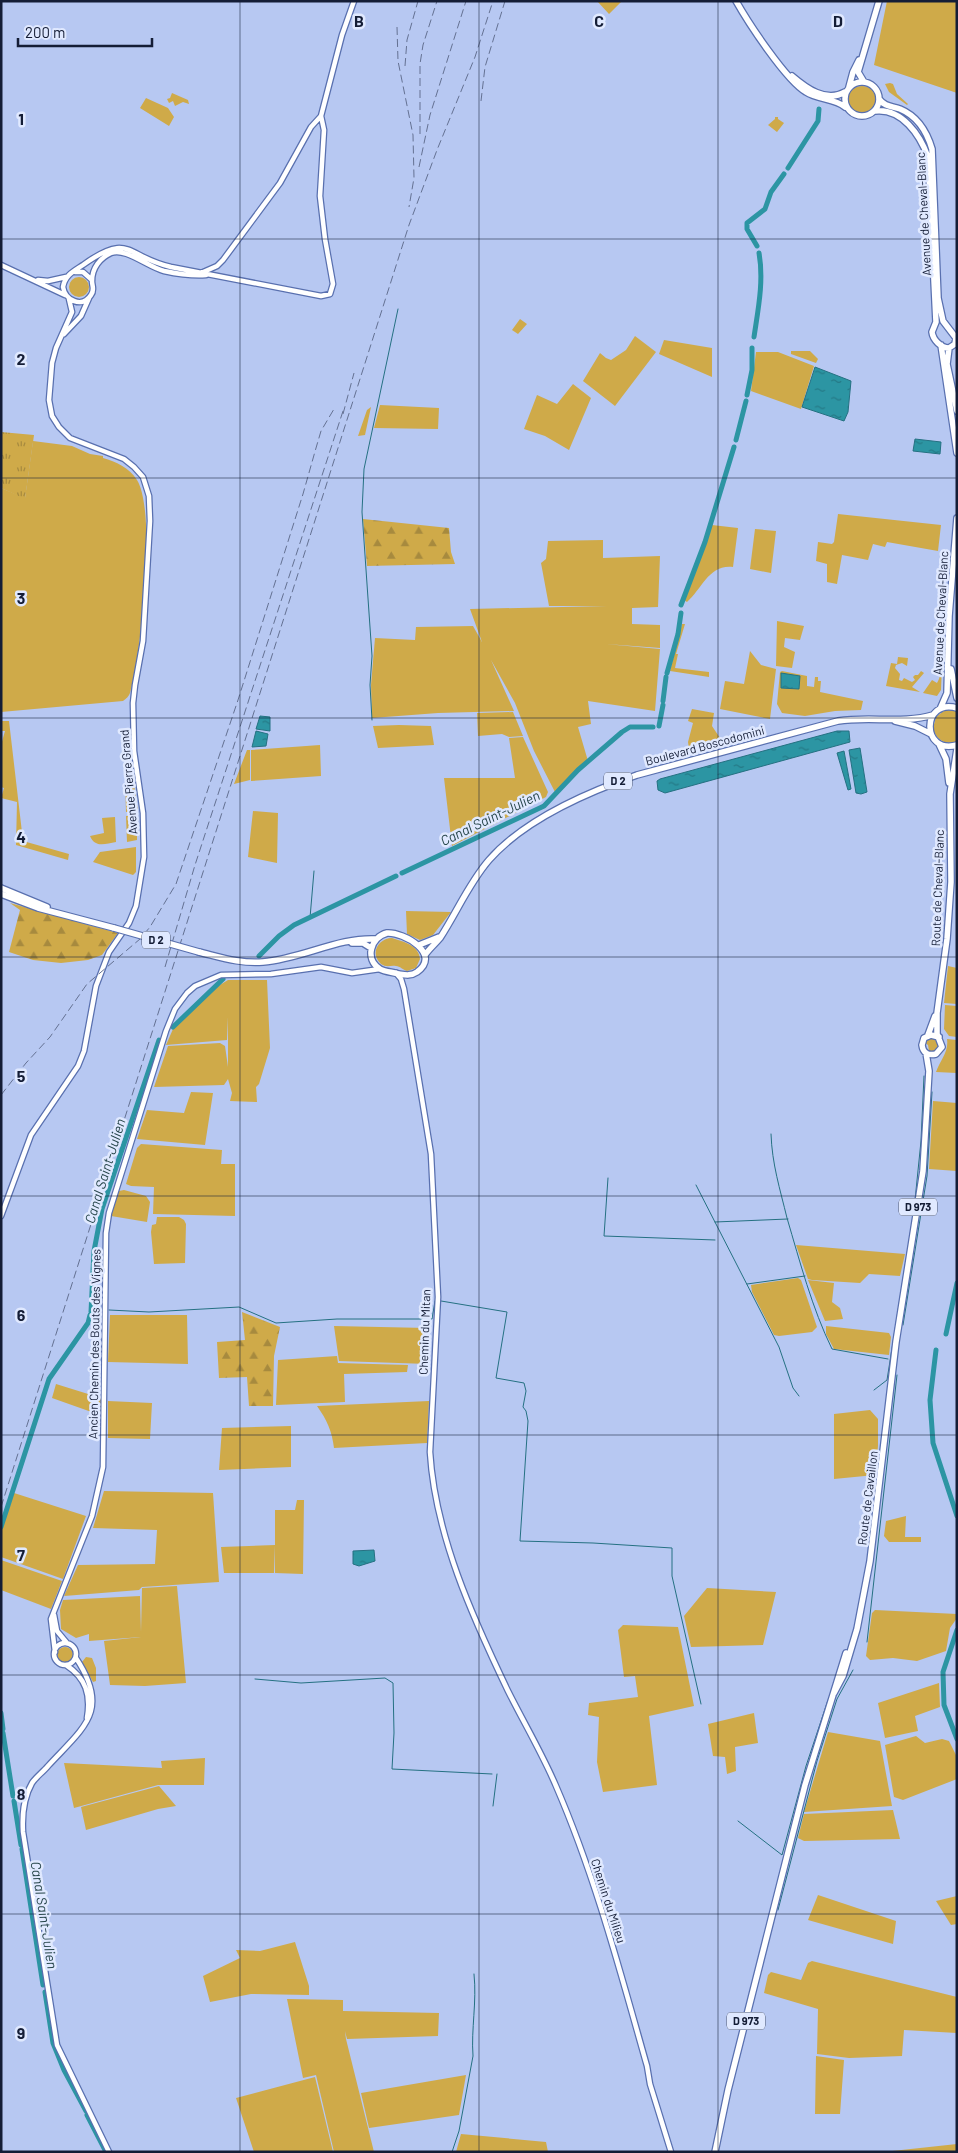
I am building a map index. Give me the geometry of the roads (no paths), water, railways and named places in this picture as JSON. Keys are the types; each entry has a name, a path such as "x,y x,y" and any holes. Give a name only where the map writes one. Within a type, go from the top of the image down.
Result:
{"main road":[{"path":"736,1 791,80 804,91 821,100 838,102 846,106 852,114 861,117 868,116 875,111 879,99 874,88 864,82 858,72 879,1"},
{"path":"846,106 847,90 853,72 862,56"},
{"path":"784,69 801,84 818,93 834,96 847,90 854,84 864,82"},
{"name":"Avenue de Cheval-Blanc","path":"879,99 886,106 912,116 922,128 932,149 938,298 945,324 956,338 954,345 950,348 948,364 957,411"},
{"name":"Avenue de Cheval-Blanc","path":"875,111 887,111 905,121 918,136 928,157 936,325 932,335 941,345 957,453"},
{"path":"936,325 945,324"},
{"path":"941,345 950,348"},
{"name":"Avenue de Cheval-Blanc","path":"940,709 947,693 949,616 957,518"},
{"name":"Avenue de Cheval-Blanc","path":"957,539 951,654 952,679 957,698"},
{"path":"950,794 946,759 939,744 930,734 930,722 933,715 940,709 949,706 957,708"},
{"name":"Boulevard Boscodomini","path":"425,955 442,934 481,871 495,854 534,823 580,798 637,774 822,725 850,720 924,718 933,715"},
{"name":"Boulevard Boscodomini","path":"885,719 915,726 930,734"},
{"path":"939,744 957,747 950,794"},
{"name":"Route de Cheval-Blanc","path":"939,1037 937,1013 950,900 950,794"},
{"name":"D 2","path":"1,888 63,914"},
{"name":"D 2","path":"1,894 38,908 198,952 239,961 261,962 278,960 359,938 376,939"},
{"path":"391,932 419,945 425,955 422,967 410,975 380,968 372,957 371,948 376,939 383,934 391,932"},
{"path":"419,945 431,942 442,934"},
{"name":"D 2","path":"335,945 358,942 366,944 371,948"},
{"name":"Route de Cheval-Blanc","path":"928,1035 937,1013"},
{"path":"928,1035 939,1037 942,1047 936,1054 926,1053 922,1040 928,1035"},
{"name":"D 973","path":"926,1053 929,1071"},
{"name":"D 973","path":"929,1071 936,1054"},
{"name":"Route de Cavaillon","path":"715,2152 728,2090 809,1770 862,1602 870,1561 896,1342 920,1196 929,1071"}],"street":[{"path":"1,265 79,302 89,298 93,291 92,280 99,261 116,251 124,252 164,271 215,276 321,296 327,295 332,290 333,284 320,196 324,130 321,116 342,35 354,1"},
{"path":"215,276 217,266 280,183 314,123 321,116"},
{"path":"314,123 323,126"},
{"path":"34,280 48,281 66,277 97,255 118,247 163,266 206,275"},
{"path":"200,273 217,266"},
{"path":"74,272 83,272 92,280"},
{"path":"66,277 63,287 68,298"},
{"name":"Avenue Pierre Grand","path":"1,1216 31,1135 71,1080 81,1060 96,986 109,952 129,923 136,906 144,857 143,813 134,751 133,703 143,642 150,521 149,496 143,477 130,463 70,438 55,422 49,400 49,381 54,354 72,312 68,298"},
{"name":"Avenue Pierre Grand","path":"63,335 81,316 89,298"},
{"path":"363,971 372,957"},
{"name":"Ancien Chemin des Bouts des Vignes","path":"55,1652 51,1623 92,1516 103,1467 106,1233 109,1213 166,1031 175,1008 195,986 221,974 271,974 321,967 352,973 380,968"},
{"name":"Chemin du Mitan","path":"396,973 401,979 404,989 426,1118 431,1162 438,1297 430,1441 432,1470 451,1558 466,1597 498,1666"},
{"path":"404,989 410,975"},
{"path":"54,1614 58,1631 67,1643 74,1648 76,1658 87,1675 92,1690 93,1708 86,1722 33,1783 22,1810 23,1832 57,2045 109,2152"},
{"path":"67,1643 58,1646 55,1652 57,1661 78,1673 84,1682 89,1702 86,1722"},
{"path":"66,1665 72,1663 76,1658"},
{"name":"Chemin du Milieu","path":"498,1666 507,1689 536,1743 556,1787 599,1902 671,2152"}],"water":[{"path":"815,367 851,381 848,412 844,421 802,407"},
{"path":"915,439 941,442 940,454 913,451"},
{"path":"781,673 800,676 799,689 781,688"},
{"path":"260,716 270,717 270,731 256,729"},
{"path":"256,731 268,734 266,746 252,747"},
{"path":"837,731 849,731 850,742 665,793 658,790 657,781 660,779"},
{"path":"860,748 867,792 861,794 856,793 849,750"},
{"path":"844,751 851,789 848,790 837,753"},
{"path":"374,1550 375,1561 359,1566 353,1564 353,1551"}],"waterway":[{"name":"Canal Saint-Julien","path":"788,168 818,121 819,109"},
{"name":"Canal Saint-Julien","path":"757,246 747,229 747,223 765,209 771,192 784,174"},
{"name":"Canal Saint-Julien","path":"754,337 761,285 759,253"},
{"path":"372,720 370,685 372,656 362,512 364,469 398,309"},
{"name":"Canal Saint-Julien","path":"747,395 752,370 752,348"},
{"name":"Canal Saint-Julien","path":"736,440 746,401"},
{"name":"Canal Saint-Julien","path":"681,605 705,542 734,447"},
{"name":"Canal Saint-Julien","path":"667,673 678,634 681,613"},
{"name":"Canal Saint-Julien","path":"663,701 666,677"},
{"name":"Canal Saint-Julien","path":"659,726 663,705"},
{"name":"Canal Saint-Julien","path":"402,873 544,806 578,770 622,732 630,727 653,727"},
{"path":"310,918 314,871"},
{"name":"Canal Saint-Julien","path":"259,956 279,936 294,925 396,876"},
{"name":"Canal Saint-Julien","path":"173,1027 223,979"},
{"name":"Canal Saint-Julien","path":"91,1312 94,1251 102,1209 159,1040"},
{"path":"874,1390 887,1380 914,1210 921,1141 924,1076"},
{"path":"903,1325 927,1176 932,1092"},
{"path":"771,1134 775,1166 787,1218 812,1301 832,1349 888,1359"},
{"path":"608,1178 604,1236 715,1240"},
{"path":"696,1185 779,1347 793,1388 799,1396"},
{"path":"715,1222 788,1219"},
{"path":"747,1284 805,1276"},
{"path":"946,1334 957,1283"},
{"path":"109,1310 149,1312 239,1307 276,1323 337,1319 432,1319 435,1301"},
{"path":"441,1301 507,1312 496,1378 524,1383 526,1391 523,1407 528,1421 520,1541 672,1548 672,1576 701,1704"},
{"path":"91,1308 101,1309"},
{"name":"Canal Saint-Julien","path":"1,1527 49,1379 88,1323 90,1315"},
{"path":"936,1350 930,1400 933,1443 957,1516"},
{"path":"867,1642 897,1375"},
{"path":"957,1630 943,1672 944,1705 957,1739"},
{"path":"778,1910 817,1761 837,1699 853,1670"},
{"path":"255,1679 301,1683 385,1678 393,1683 394,1733 392,1769 492,1774"},
{"path":"738,1821 782,1855 806,1766 828,1700"},
{"name":"Canal Saint-Julien","path":"1,1713 3,1729"},
{"name":"Canal Saint-Julien","path":"3,1733 13,1796"},
{"path":"493,1806 497,1774"},
{"name":"Canal Saint-Julien","path":"14,1801 21,1845"},
{"name":"Canal Saint-Julien","path":"22,1849 43,1985"},
{"path":"452,2152 459,2131 473,2056 474,1974"},
{"name":"Canal Saint-Julien","path":"45,1992 53,2043 64,2070 86,2111"},
{"name":"Canal Saint-Julien","path":"87,2115 106,2152"}],"railway":[{"path":"405,66 407,40 418,1"},
{"path":"420,134 420,64 423,45 437,1"},
{"path":"419,167 430,115 466,1"},
{"path":"1,1507 409,225 475,57 493,1"},
{"path":"481,101 485,67 505,1"},
{"path":"397,27 398,61 413,135 414,178 409,207"},
{"path":"343,414 354,373"},
{"path":"165,967 195,865 344,408"},
{"path":"1,1095 26,1063 50,1037 87,984 140,939 150,927 176,884 238,700 321,431 334,409"}]}
